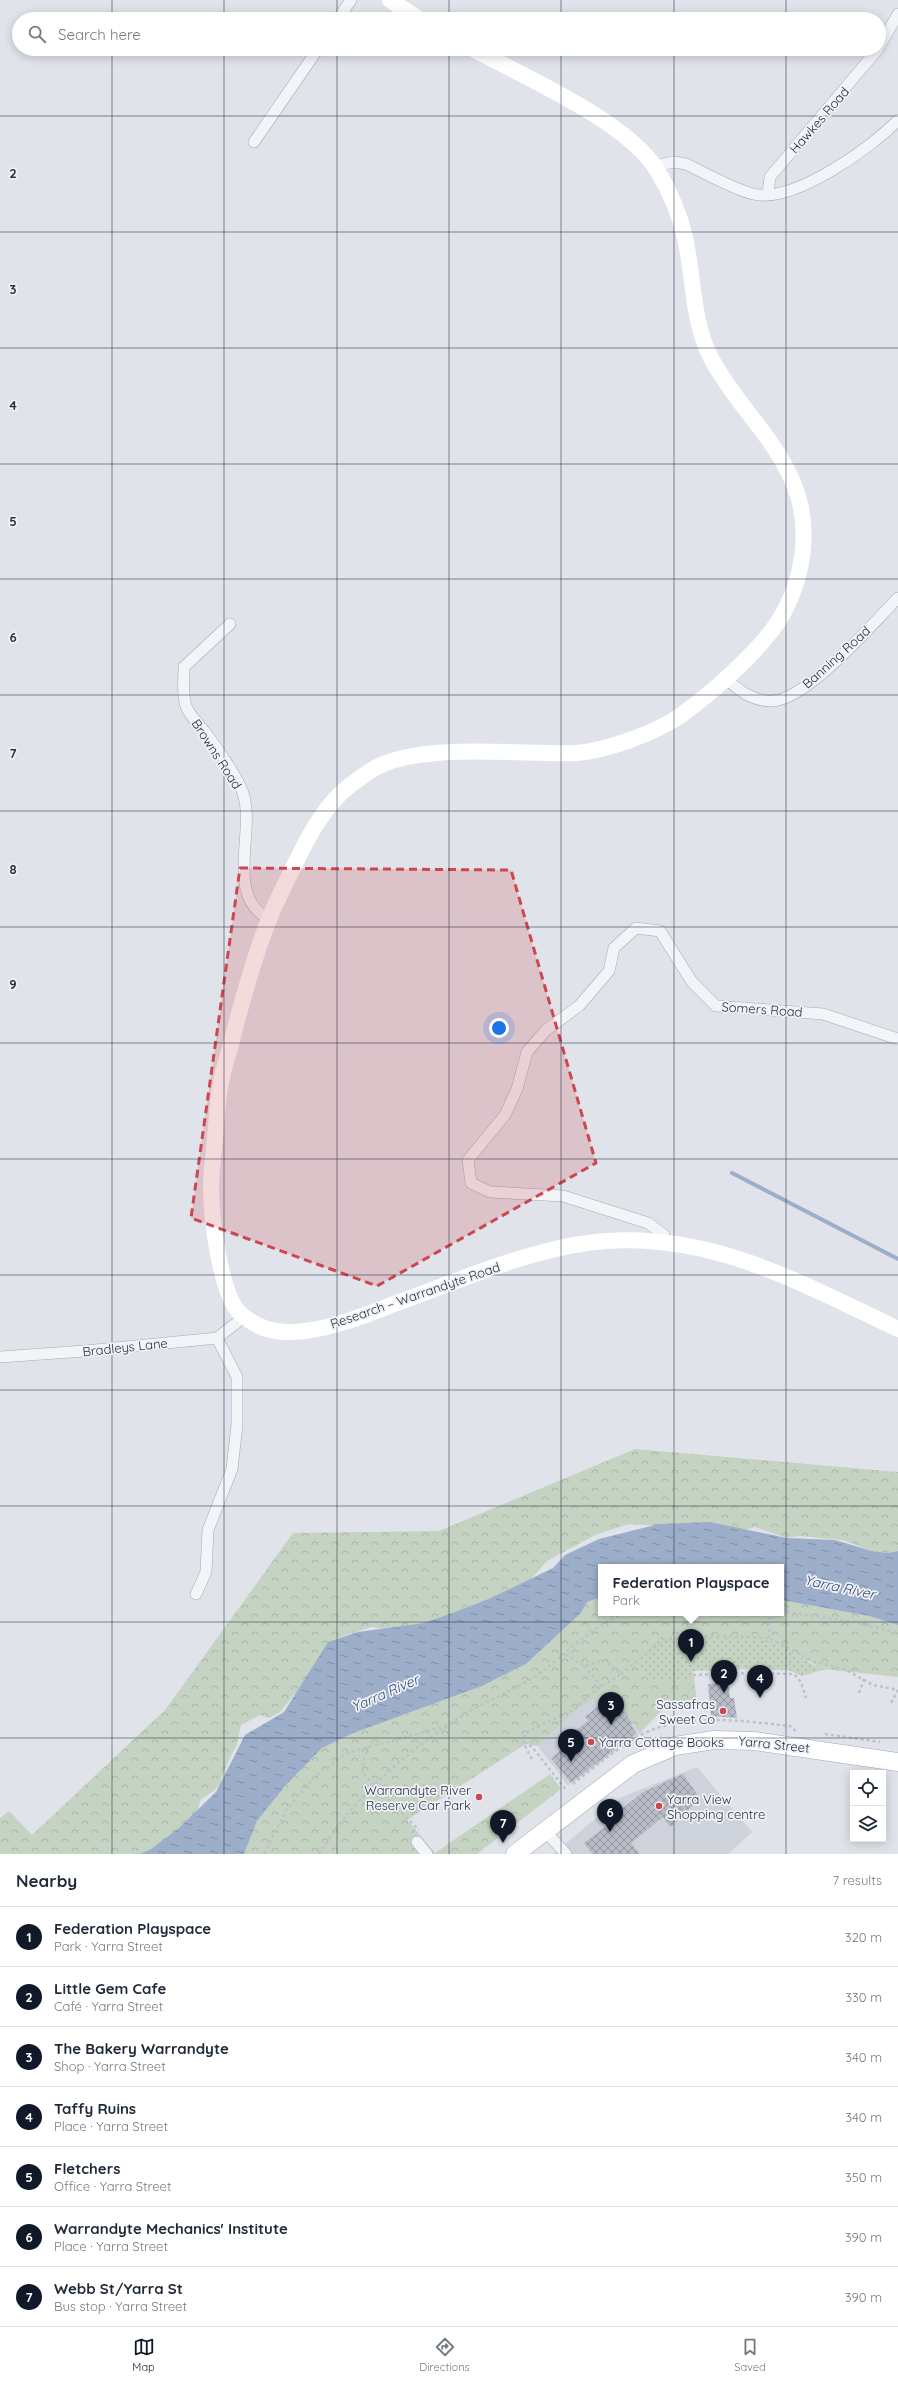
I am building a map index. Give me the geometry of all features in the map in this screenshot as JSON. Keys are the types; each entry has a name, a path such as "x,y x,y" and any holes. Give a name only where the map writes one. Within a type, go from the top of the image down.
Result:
{"main road":[{"path":"390,0 408,12"},
{"name":"Research – Warrandyte Road","path":"486,56 587,110 621,133 655,166 675,206 684,234 702,336 711,358 748,414 776,448 798,494 805,531 800,573 783,614 757,648 725,678 676,719 634,738 585,753 439,753 408,756 376,767 340,793 310,834 269,919 239,1013 220,1086 211,1187 219,1263 233,1307 244,1317 259,1326 284,1332 311,1330 371,1313 472,1276 556,1249 604,1241 664,1241 705,1248 748,1260 898,1329"},
{"name":"Yarra Street","path":"515,1854 633,1764 675,1746 714,1740 754,1740 898,1762"}],"street":[{"path":"343,12 351,0"},
{"name":"Hawkes Road","path":"886,34 898,14"},
{"path":"254,142 313,56"},
{"name":"Hawkes Road","path":"768,194 770,178 871,56"},
{"path":"655,166 674,162 686,164 753,194 768,194 805,184 836,168 898,120"},
{"name":"Banning Road","path":"725,678 741,692 753,698 771,701 792,695 812,682 898,598"},
{"name":"Browns Road","path":"230,624 184,667 183,689 186,707 213,742 243,793 246,834 243,866 248,897 253,908 269,919"},
{"name":"Somers Road","path":"664,1241 664,1235 648,1223 563,1196 490,1192 470,1183 468,1160 505,1115 517,1089 527,1052 546,1030 578,1006 609,971 614,948 636,928 660,931 692,982 716,1006 824,1014 898,1039"},
{"path":"196,1594 206,1572 208,1530 232,1469 237,1425 237,1377 217,1338 244,1317"},
{"name":"Bradleys Lane","path":"0,1357 85,1351 217,1338"},
{"path":"545,1831 566,1854"},
{"path":"418,1836 427,1854"}],"path":[{"path":"784,1611 853,1622 898,1633"},
{"path":"319,1854 327,1841 374,1784 447,1726 537,1674 585,1635 618,1616"},
{"path":"769,1638 770,1616"},
{"path":"532,1760 523,1742 526,1732 575,1709 589,1695 621,1674 664,1640 697,1636 769,1638 815,1662 844,1669 864,1679 873,1686 898,1690 891,1703"},
{"path":"563,1653 584,1666 602,1687"},
{"path":"584,1666 605,1660 621,1674"},
{"path":"694,1675 748,1672 794,1674 801,1682 806,1698"},
{"path":"859,1693 864,1679"},
{"path":"264,1854 287,1809 315,1776 347,1753 447,1726"},
{"path":"523,1742 532,1747 566,1790"},
{"path":"370,1746 364,1759 362,1773 374,1784 418,1836"}],"highlighted area":[{"path":"240,868 511,870 596,1163 377,1286 191,1218"}],"shaded area":[{"path":"609,1691 640,1733 568,1786 538,1746 578,1709"},
{"path":"697,1767 752,1832 728,1854 553,1854 622,1797"}],"green space":[{"path":"635,1449 898,1472 898,1551 887,1553 872,1551 843,1540 799,1536 787,1538 755,1527 739,1531 629,1524 597,1534 547,1561 522,1589 402,1631 371,1627 335,1639 325,1647 301,1686 280,1712 269,1718 260,1715 241,1725 237,1744 227,1764 220,1784 215,1790 201,1799 196,1815 167,1854 0,1854 0,1818 9,1811 32,1835 165,1710 293,1533 439,1531"},
{"path":"598,1598 598,1616 784,1616 784,1601 869,1616 898,1625 898,1677 823,1669 778,1644 742,1638 657,1637 637,1655 645,1677 670,1682 682,1682 694,1679 698,1709 663,1709 640,1733 608,1691 578,1709 538,1746 526,1744 407,1820 435,1853 550,1774 561,1789 477,1854 244,1854 257,1821 285,1786 322,1748 351,1734 482,1686 526,1664 581,1613 587,1602"},
{"path":"718,1636 763,1640 784,1646 815,1665 829,1668 802,1676 788,1670 743,1669 693,1671 694,1679 688,1681 663,1681 645,1677 637,1655 657,1637"}],"water":[{"name":"Yarra River","path":"710,1522 787,1538 835,1540 872,1551 887,1553 898,1551 898,1625 869,1616 784,1601 784,1564 598,1564 598,1598 587,1602 581,1613 526,1664 482,1686 351,1734 322,1748 285,1786 257,1821 244,1854 139,1854 150,1850 179,1828 216,1792 245,1735 284,1712 328,1642 358,1632 424,1623 455,1612 491,1598 553,1568 565,1555 599,1539 659,1524"}],"building":[{"path":"728,1682 730,1698 734,1698 737,1718 711,1716 708,1684"},
{"path":"615,1700 633,1724 631,1725 636,1733 571,1783 551,1758 579,1736 575,1731 588,1721 585,1717 601,1704 604,1708"},
{"name":"Yarra View Shopping centre","path":"683,1774 701,1800 679,1816 680,1818 670,1827 663,1817 631,1843 640,1854 592,1854 584,1843 621,1815 618,1812 643,1792"}],"waterway":[{"path":"732,1173 898,1259"}],"place":[{"name":"Federation Playspace","path":"691,1662"},
{"name":"Little Gem Cafe","path":"724,1693"},
{"name":"Taffy Ruins","path":"760,1698"},
{"name":"Sassafras Sweet Co","path":"723,1711"},
{"name":"The Bakery Warrandyte","path":"611,1725"},
{"name":"Yarra Cottage Books","path":"591,1742"},
{"name":"Fletchers","path":"571,1762"},
{"name":"Warrandyte River Reserve Car Park","path":"479,1797"},
{"name":"Yarra View Shopping centre","path":"659,1806"},
{"name":"Warrandyte Mechanics' Institute","path":"610,1832"},
{"name":"Webb St/Yarra St","path":"503,1843"}]}
